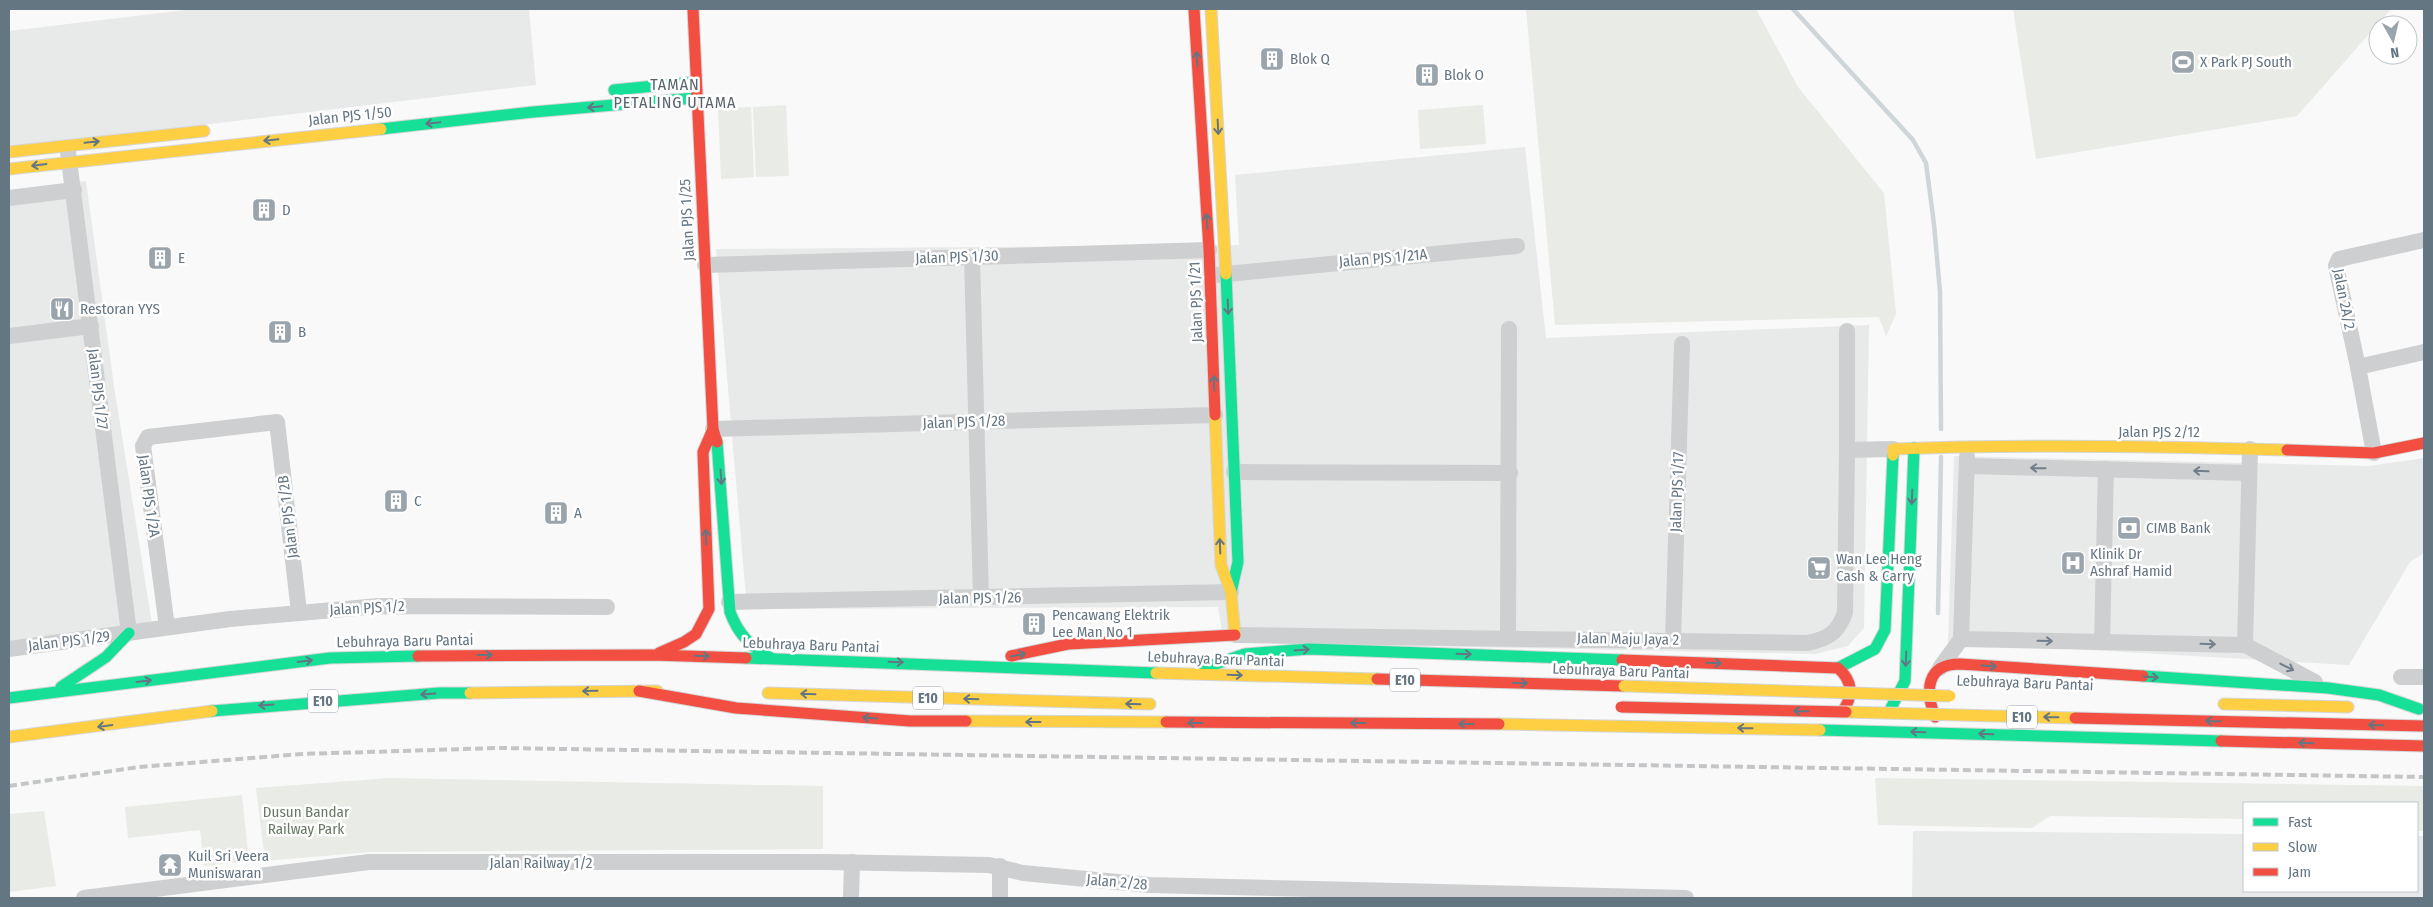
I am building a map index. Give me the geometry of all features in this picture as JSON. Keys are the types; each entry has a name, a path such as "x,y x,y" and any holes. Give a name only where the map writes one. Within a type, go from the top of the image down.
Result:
{"main road":[{"name":"Jalan PJS 1/25","path":"693,9 713,429 719,450 729,602 733,623 744,641 752,648 771,658"},
{"name":"Jalan PJS 1/21","path":"1194,9 1209,250 1218,274 1234,472 1238,562 1231,592"},
{"name":"Jalan PJS 1/21","path":"1211,9 1218,274 1215,415 1221,565 1231,592 1235,635"},
{"path":"598,91 695,82"},
{"name":"Jalan PJS 1/50","path":"9,152 68,153 696,98"},
{"name":"Jalan PJS 1/50","path":"9,169 68,153 215,130"},
{"name":"Jalan PJS 1/25","path":"653,655 690,641 704,625 709,609 703,452 713,429"},
{"name":"Jalan PJS 2/12","path":"1893,449 1968,446 2250,448 2374,453 2424,443"},
{"path":"1812,729 1849,724 1883,715 1894,705 1905,681 1914,448"},
{"path":"1186,674 1245,654 1309,649 1838,668 1875,649 1885,630 1893,449"},
{"path":"51,693 99,665 117,649 129,633"},
{"path":"970,664 1068,644 1235,635"},
{"name":"Lebuhraya Baru Pantai","path":"9,698 330,658 440,655 653,655 771,658 970,664 1186,674 1959,696"},
{"path":"1967,734 1946,727 1936,719 1931,708 1930,685 1940,668 1960,664 2328,688 2379,695 2422,709"},
{"path":"1812,729 1834,719 1850,702 1851,684 1847,674 1838,668"},
{"path":"639,691 736,708 910,721 1567,724 2424,746"},
{"name":"E10","path":"9,738 250,706 439,693 716,692"},
{"name":"E10","path":"755,692 1158,704"},
{"path":"2219,704 2360,708"},
{"name":"E10","path":"1611,707 2424,726"},
{"path":"2380,708 2422,709"}],"street":[{"name":"Jalan PJS 1/27","path":"68,153 129,633"},
{"path":"9,198 74,190"},
{"name":"Jalan 2A/2","path":"2358,367 2336,266 2339,258 2424,240"},
{"name":"Jalan PJS 1/21A","path":"1218,274 1517,246"},
{"name":"Jalan PJS 1/30","path":"705,265 1209,250"},
{"path":"972,257 982,598"},
{"path":"9,336 90,326"},
{"path":"1508,637 1509,329"},
{"name":"Jalan Maju Jaya 2","path":"1235,635 1508,637 1808,643 1822,640 1833,634 1841,624 1845,612 1847,331"},
{"name":"Jalan PJS 1/17","path":"1673,640 1682,344"},
{"path":"2374,453 2358,367 2424,352"},
{"name":"Jalan PJS 1/28","path":"713,429 1215,415"},
{"name":"Jalan PJS 1/2B","path":"277,422 299,612"},
{"name":"Jalan PJS 1/2A","path":"167,627 142,446 148,437 277,422"},
{"path":"1940,668 1961,639 1968,446"},
{"path":"2245,645 2250,448"},
{"path":"1847,450 1893,449"},
{"path":"1967,466 2249,473"},
{"path":"2102,642 2106,469"},
{"path":"1234,472 1510,473"},
{"name":"Jalan PJS 1/26","path":"729,602 1231,592"},
{"name":"Jalan PJS 1/2","path":"129,633 299,612 380,606 607,607"},
{"name":"Jalan PJS 1/29","path":"9,649 129,633"},
{"path":"1961,639 2245,645 2328,688"},
{"path":"2401,677 2424,677"},
{"name":"Jalan Railway 1/2","path":"84,898 369,862 852,862 1000,866"},
{"path":"851,898 852,862"},
{"path":"1000,866 1000,898"},
{"name":"Jalan 2/28","path":"1000,866 1023,873 1149,892 1686,898"}],"shaded area":[{"path":"194,9 529,9 536,85 9,148 9,31"},
{"path":"1525,147 1546,338 1869,325 1864,628 1848,646 1815,654 1224,642 1218,607 747,609 716,249 1239,245 1235,175"},
{"path":"86,181 114,386 154,636 9,656 9,191"},
{"path":"1954,456 2369,466 2424,458 2424,553 2410,562 2349,665 1948,642"},
{"path":"1913,831 2243,834 2243,892 2418,892 2418,836 2424,836 2424,898 1912,898"}],"green space":[{"path":"1526,9 1756,9 1798,87 1884,193 1896,314 1886,336 1879,317 1555,325"},
{"name":"X Park PJ South","path":"2013,9 2391,9 2386,15 2368,15 2368,35 2297,116 2036,159"},
{"path":"786,105 789,176 756,177 753,107"},
{"path":"1483,105 1486,144 1420,149 1418,110"},
{"path":"751,107 754,177 721,179 718,108"},
{"name":"Dusun Bandar Railway Park","path":"390,778 823,786 823,849 370,852 265,861 256,788"},
{"path":"1875,778 2424,786 2424,831 2418,831 2418,802 2243,802 2243,819 2050,816 2032,828 1878,825"},
{"path":"242,795 249,861 204,866 200,830 128,838 125,807"},
{"path":"44,811 56,886 9,892 9,814"}],"waterway":[{"path":"1793,9 1913,140 1926,163 1940,292 1941,429"},
{"path":"1938,613 1941,457"}],"railway":[{"path":"9,786 139,767 302,754 499,748 2424,777"}],"traffic: fast":[{"path":"614,90 695,82"},
{"path":"381,129 533,112 695,98"},
{"path":"1226,274 1238,562 1231,592"},
{"path":"717,442 730,612 737,627 746,639 771,658"},
{"path":"1891,708 1905,681 1914,448"},
{"path":"1838,668 1875,649 1885,630 1893,455"},
{"path":"61,687 106,657 129,633"},
{"path":"1204,668 1245,654 1309,649 1622,660"},
{"path":"9,698 330,658 418,656"},
{"path":"746,658 1156,673"},
{"path":"2143,676 2328,688 2379,695 2419,709"},
{"path":"212,711 439,693 470,693"},
{"path":"1820,730 2221,741"}],"traffic: slow":[{"path":"1211,9 1226,274"},
{"path":"9,169 381,129"},
{"path":"9,152 204,131"},
{"path":"1215,415 1221,565 1231,592 1235,635"},
{"path":"1893,455 1893,449 1991,446 2287,450"},
{"path":"1156,673 1377,679"},
{"path":"1624,686 1950,696"},
{"path":"470,693 657,691"},
{"path":"768,693 1150,704"},
{"path":"2224,704 2348,707"},
{"path":"9,737 212,711"},
{"path":"1846,712 2075,718"},
{"path":"966,721 1166,722"},
{"path":"1499,724 1820,730"}],"traffic: jam":[{"path":"693,9 713,429 717,442"},
{"path":"1194,9 1209,250 1215,415"},
{"path":"659,653 684,642 696,634 709,609 703,452 713,429"},
{"path":"2287,450 2374,453 2424,443"},
{"path":"1011,656 1068,644 1235,635"},
{"path":"418,656 653,655 746,658"},
{"path":"1622,660 1838,668 1847,678 1850,689 1849,700 1842,712"},
{"path":"1935,717 1930,698 1931,681 1940,669 1949,665 1960,664 2143,676"},
{"path":"1377,679 1624,686"},
{"path":"639,691 736,708 910,721 966,721"},
{"path":"1621,707 1846,712"},
{"path":"2075,718 2424,726"},
{"path":"1166,722 1499,724"},
{"path":"2221,741 2424,746"}],"place":[{"name":"Blok Q","path":"1272,59"},
{"name":"X Park PJ South","path":"2183,62"},
{"name":"Blok O","path":"1427,75"},
{"name":"D","path":"264,210"},
{"name":"E","path":"160,258"},
{"name":"Restoran YYS","path":"62,309"},
{"name":"B","path":"280,332"},
{"name":"C","path":"396,501"},
{"name":"A","path":"556,513"},
{"name":"CIMB Bank","path":"2129,528"},
{"name":"Klinik Dr Ashraf Hamid","path":"2073,563"},
{"name":"Wan Lee Heng Cash & Carry","path":"1819,568"},
{"name":"Pencawang Elektrik Lee Man No 1","path":"1034,624"},
{"name":"Kuil Sri Veera Muniswaran","path":"170,865"}],"district":[{"name":"TAMAN PETALING UTAMA","path":"675,93"}]}
